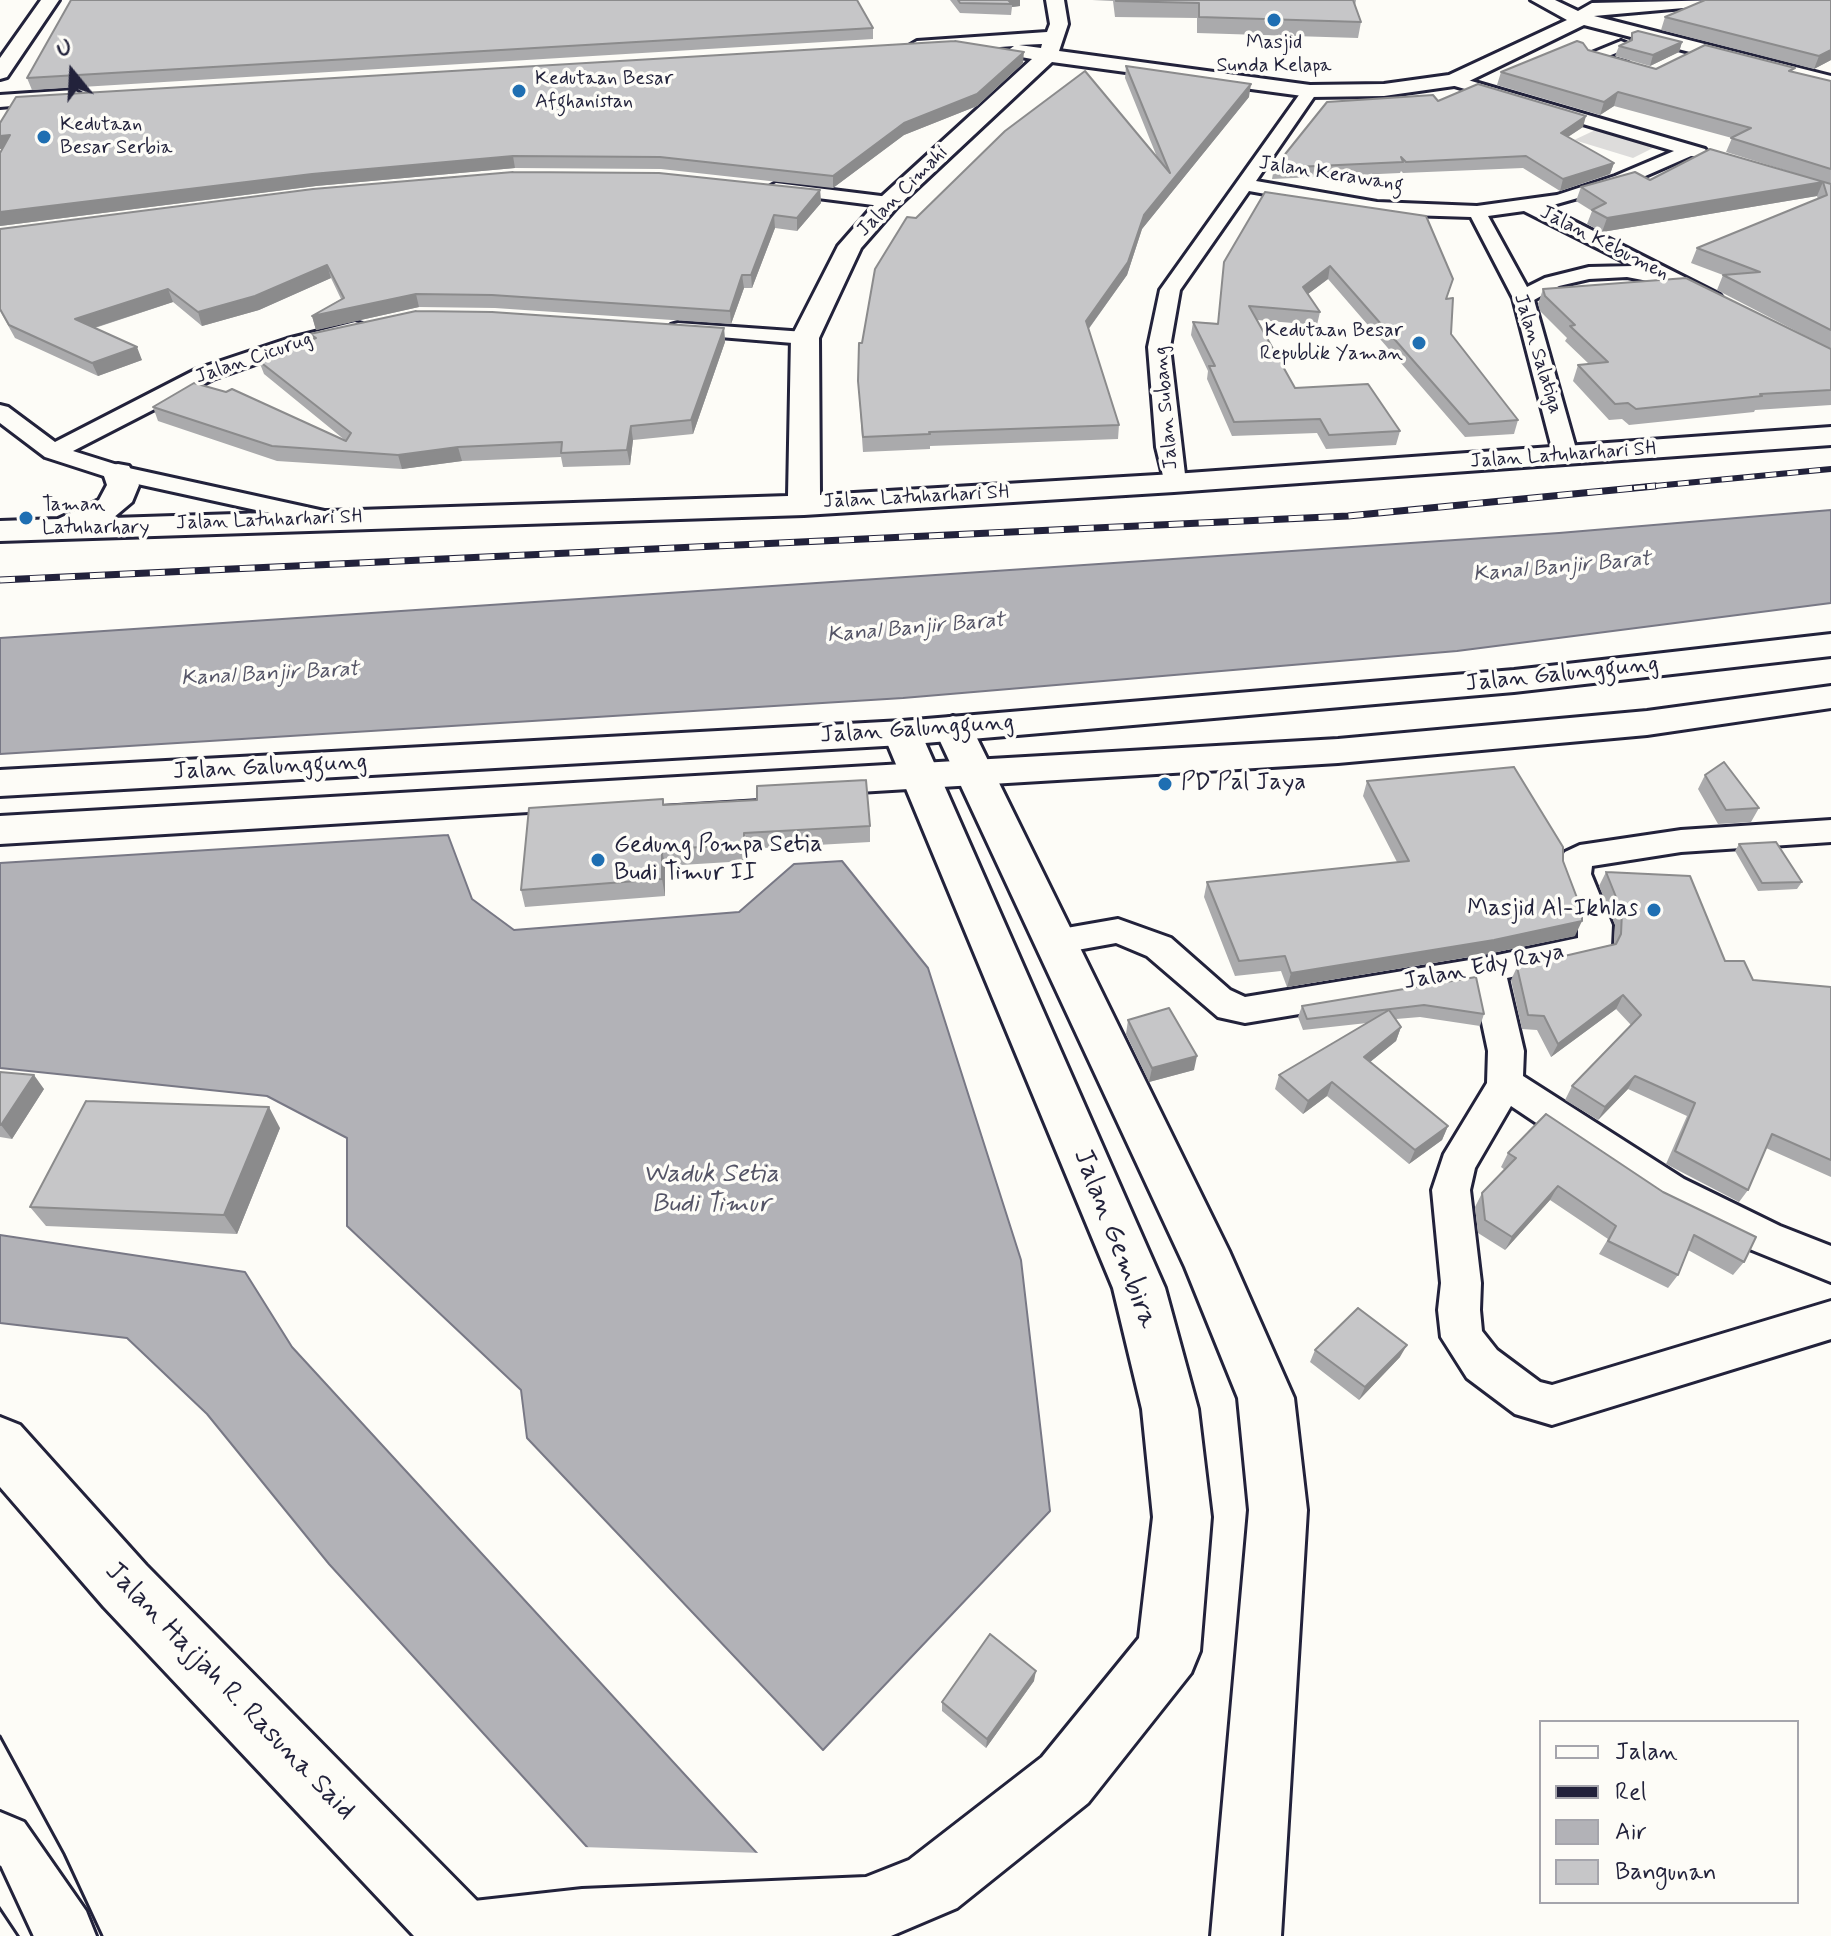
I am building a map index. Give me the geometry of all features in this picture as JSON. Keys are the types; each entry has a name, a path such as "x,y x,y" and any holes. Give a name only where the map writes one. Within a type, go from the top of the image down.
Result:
{"main road":[{"path":"0,42 30,0"},
{"path":"0,73 50,0"},
{"path":"1054,39 1055,0"},
{"path":"1540,0 1579,18 1831,82"},
{"path":"1054,39 1160,69 1310,91 1384,90 1454,81 1572,25 1601,7 1717,0"},
{"path":"902,48 1054,39 1160,69"},
{"name":"Jalan Cimahi","path":"804,505 805,338 850,246 889,202 1054,39"},
{"path":"0,101 101,95"},
{"name":"Jalan Latuharhari SH","path":"0,531 804,505 1174,483 1831,436"},
{"path":"64,528 110,507 121,495 123,485 118,473"},
{"name":"Jalan Galunggung","path":"0,783 902,733 1514,681 1831,645"},
{"name":"Jalan Galunggung","path":"0,830 1338,751 1647,723 1831,697"},
{"path":"953,728 1211,1267 1266,1398 1278,1510 1246,1936"},
{"name":"Jalan Gembira","path":"474,1936 582,1924 866,1912 933,1884 1065,1780 1169,1651 1182,1517 1170,1409 1139,1288 902,733"},
{"name":"Jalan Hajjah R. Rasuna Said","path":"0,1444 125,1586 462,1936"},
{"path":"1254,1832 1278,1936"},
{"path":"0,1846 61,1936"}],"street":[{"path":"1621,46 1590,57 1635,70"},
{"path":"1681,60 1704,49"},
{"path":"1454,81 1719,159"},
{"name":"Jalan Subang","path":"1174,483 1159,347 1170,290 1310,91"},
{"name":"Jalan Kerawang","path":"1242,184 1377,208 1477,212 1560,200 1621,180 1691,150"},
{"path":"755,186 889,202"},
{"name":"Jalan Kebumen","path":"1529,206 1734,310"},
{"name":"Jalan Salatiga","path":"1477,212 1523,298 1566,456"},
{"name":"Jalan Kebumen","path":"1523,298 1552,282 1589,273 1627,271 1678,282"},
{"name":"Jalan Cicurug","path":"53,452 205,374 294,343 376,324"},
{"path":"664,328 805,338"},
{"path":"0,412 53,452 118,473 329,519"},
{"name":"Jalan Edy Raya","path":"1055,942 1118,931 1159,947 1230,1008 1245,1010 1488,970 1594,947 1595,925 1575,874 1576,860 1591,853 1681,841 1831,831"},
{"path":"1488,970 1506,1051 1505,1083 1457,1165 1451,1190 1461,1283 1459,1310 1462,1337 1482,1364 1530,1400 1552,1405 1831,1320"},
{"path":"1505,1083 1670,1191 1766,1238 1831,1264"}],"shaded area":[{"path":"1606,125 1665,142 1633,158 1574,140"}],"water":[{"name":"Kanal Banjir Barat","path":"1831,510 1831,603 1457,651 903,698 0,754 0,638 1559,533"},
{"name":"Waduk Setia Budi Timur","path":"448,835 472,899 514,930 739,912 794,864 842,861 928,968 1021,1260 1050,1511 823,1750 527,1438 521,1390 347,1226 347,1138 267,1096 0,1068 0,863"},
{"path":"0,1235 245,1272 292,1347 833,1936 655,1936 587,1847 329,1564 207,1414 127,1338 0,1323"}],"pier":[{"path":"582,1847 762,1853 837,1936 650,1936"}],"building":[{"path":"71,0 857,0 873,28 27,78"},
{"path":"958,0 1008,0 1012,4 960,3"},
{"path":"1116,0 1353,0 1361,22 1199,17 1199,3"},
{"path":"1705,0 1831,0 1831,50 1819,56 1665,17"},
{"path":"1638,31 1682,42 1653,55 1619,46 1632,40 1632,33"},
{"path":"955,41 1024,52 977,94 904,123 833,176 660,157 513,156 312,174 0,212 0,153 10,135 0,136 0,123 16,97"},
{"path":"1577,41 1588,50 1656,69 1705,45 1795,68 1789,71 1831,81 1831,169 1731,138 1751,128 1618,92 1604,102 1501,72"},
{"path":"1126,66 1251,84 1144,215 1128,262 1086,321 1119,425 863,437 858,381 859,343 862,343 875,269 907,217 916,218 1005,131 1085,71 1170,173"},
{"path":"1478,84 1586,116 1561,133 1614,163 1563,179 1526,156 1406,162 1401,157 1403,162 1274,168 1327,102 1433,95 1438,101"},
{"path":"1710,149 1831,184 1831,330 1723,275 1760,272 1697,248 1827,195 1823,182 1607,218 1592,210 1606,203 1581,187 1635,172 1650,180"},
{"path":"513,172 659,173 820,190 797,218 774,215 751,275 742,275 730,311 492,295 416,294 312,316 344,298 327,265 255,296 198,312 168,289 75,319 137,347 92,363 9,325 0,309 0,229 313,189"},
{"path":"1265,192 1426,216 1453,279 1446,299 1453,298 1451,334 1518,420 1469,424 1330,266 1303,287 1320,312 1249,306 1295,388 1368,384 1400,431 1329,435 1320,419 1234,422 1209,366 1215,366 1193,322 1218,324 1224,262"},
{"path":"1686,278 1831,349 1831,390 1760,394 1762,396 1636,409 1628,403 1615,404 1578,365 1608,362 1570,326 1575,325 1545,296 1543,289"},
{"path":"416,311 492,312 724,328 691,420 631,426 627,450 561,453 562,442 458,447 398,455 272,446 153,407 194,383 226,392 232,389 346,441 351,433 259,361 316,338 310,334"},
{"path":"1724,762 1759,808 1726,810 1705,775"},
{"path":"1514,767 1563,847 1563,861 1582,911 1582,921 1494,940 1291,973 1285,956 1239,961 1207,882 1409,861 1367,781"},
{"path":"866,780 870,826 744,833 744,845 662,849 662,879 521,890 529,808 663,799 663,805 757,800 757,786"},
{"path":"1776,842 1802,882 1762,883 1739,844"},
{"path":"1606,872 1690,876 1725,961 1744,961 1753,980 1831,987 1831,1160 1772,1134 1748,1190 1675,1151 1695,1103 1635,1076 1605,1107 1572,1086 1641,1015 1623,995 1558,1044 1544,1016 1528,1015 1517,967 1616,944 1621,934 1622,912"},
{"path":"1476,977 1484,1014 1424,1005 1307,1019 1302,1006"},
{"path":"1169,1008 1197,1056 1152,1068 1128,1020"},
{"path":"1389,1010 1401,1027 1364,1057 1448,1126 1415,1150 1332,1082 1308,1101 1279,1075"},
{"path":"0,1072 34,1075 1,1125 0,1125"},
{"path":"86,1101 269,1107 224,1215 30,1207"},
{"path":"1546,1114 1663,1192 1756,1237 1744,1262 1694,1235 1678,1275 1608,1241 1616,1226 1558,1186 1512,1237 1485,1220 1482,1193 1516,1158 1508,1153"},
{"path":"1358,1308 1407,1345 1365,1387 1315,1350"},
{"path":"990,1634 1036,1671 987,1739 942,1702"}],"tram line":[{"path":"0,1736 64,1854 102,1936"},
{"path":"0,1867 32,1936"}],"railway":[{"path":"1634,488 1831,469"},
{"path":"0,580 1348,516 1655,486"}],"place":[{"name":"Masjid Sunda Kelapa","path":"1274,20"},
{"name":"Kedutaan Besar Afghanistan","path":"519,91"},
{"name":"Kedutaan Besar Serbia","path":"44,137"},
{"name":"Kedutaan Besar Republik Yaman","path":"1419,343"},
{"name":"Taman Latuharhary","path":"26,518"},
{"name":"PD Pal Jaya","path":"1165,784"},
{"name":"Gedung Pompa Setia Budi Timur II","path":"598,860"},
{"name":"Masjid Al-Ikhlas","path":"1654,910"}]}
